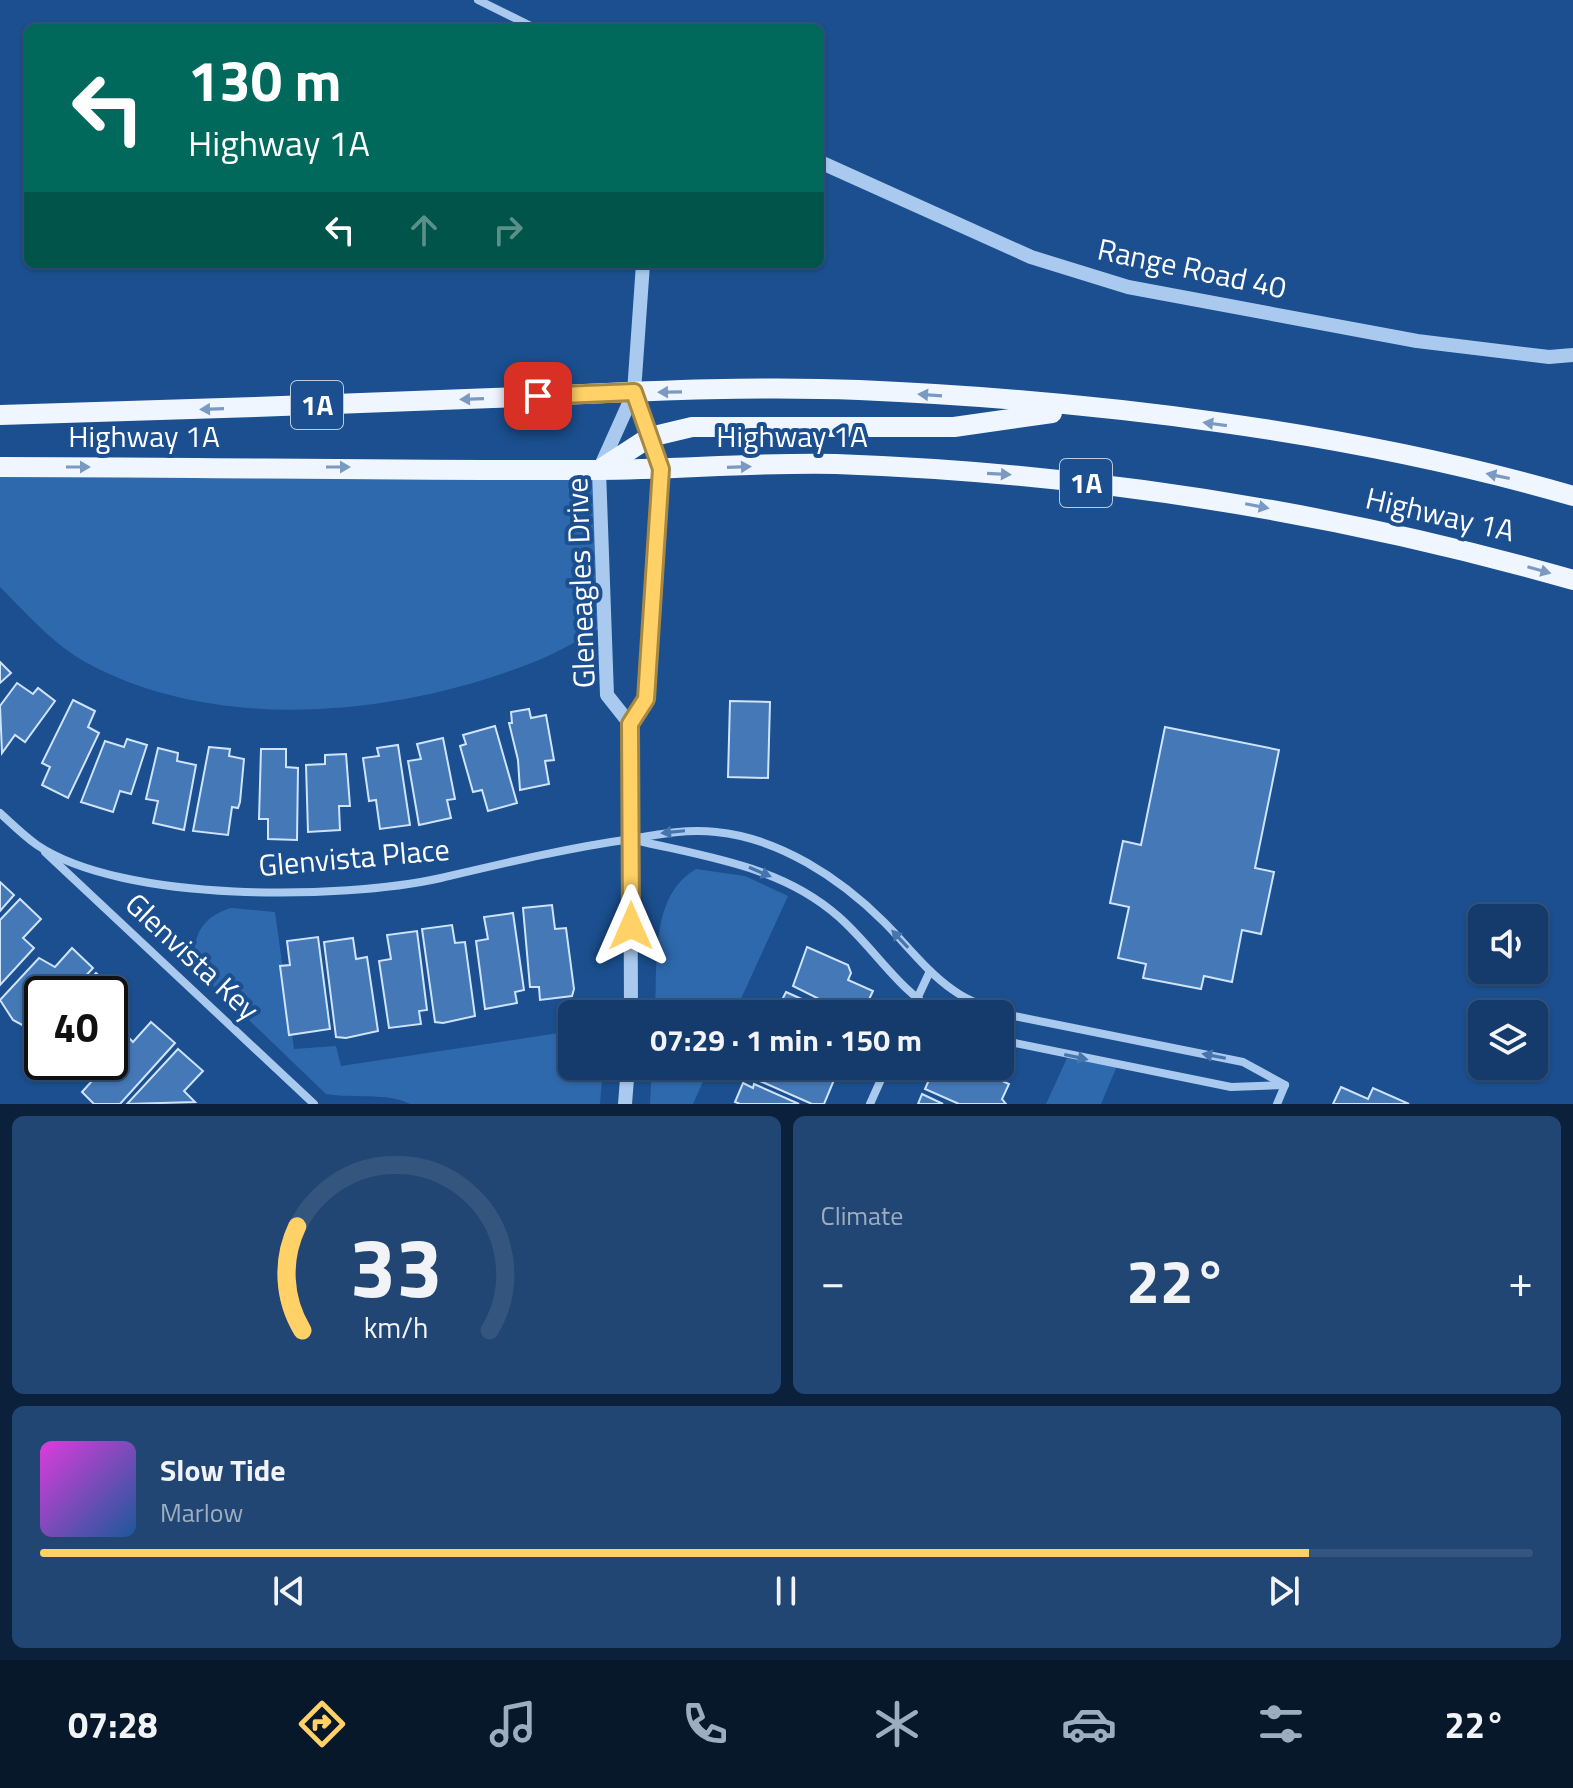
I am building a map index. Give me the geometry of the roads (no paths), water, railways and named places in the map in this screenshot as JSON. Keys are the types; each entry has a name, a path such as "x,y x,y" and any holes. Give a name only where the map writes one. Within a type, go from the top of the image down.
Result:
{"main road":[{"name":"Highway 1A","path":"0,415 634,392 857,390 1091,408 1328,440 1522,481 1573,496"},
{"path":"599,470 650,437 692,427 954,427 1091,408"},
{"name":"Highway 1A","path":"0,467 599,470 832,464 1023,475 1249,505 1504,560 1573,580"}],"street":[{"path":"478,0 527,24"},
{"name":"Range Road 40","path":"824,164 1031,257 1128,287 1417,341 1549,357 1573,355"},
{"name":"Gleneagles Drive","path":"630,724 607,695 599,470 634,392 643,268"},
{"name":"Gleneagles Drive","path":"631,1000 630,724 646,699 661,469 634,392"},
{"name":"Glenvista Place","path":"0,813 38,846 93,869 159,883 237,893 307,892 436,879 582,845 631,839"},
{"path":"631,839 677,831 717,832 773,847 845,887 930,971 979,1005 1014,1016 1243,1062 1285,1085"},
{"path":"631,839 721,856 814,898 860,936 916,1000 930,971"},
{"name":"Glenvista Key","path":"38,846 314,1104"},
{"path":"1014,1043 1231,1087 1285,1085"},
{"path":"625,1104 627,1080"},
{"path":"870,1104 881,1080"},
{"path":"1277,1104 1285,1085"}]}
